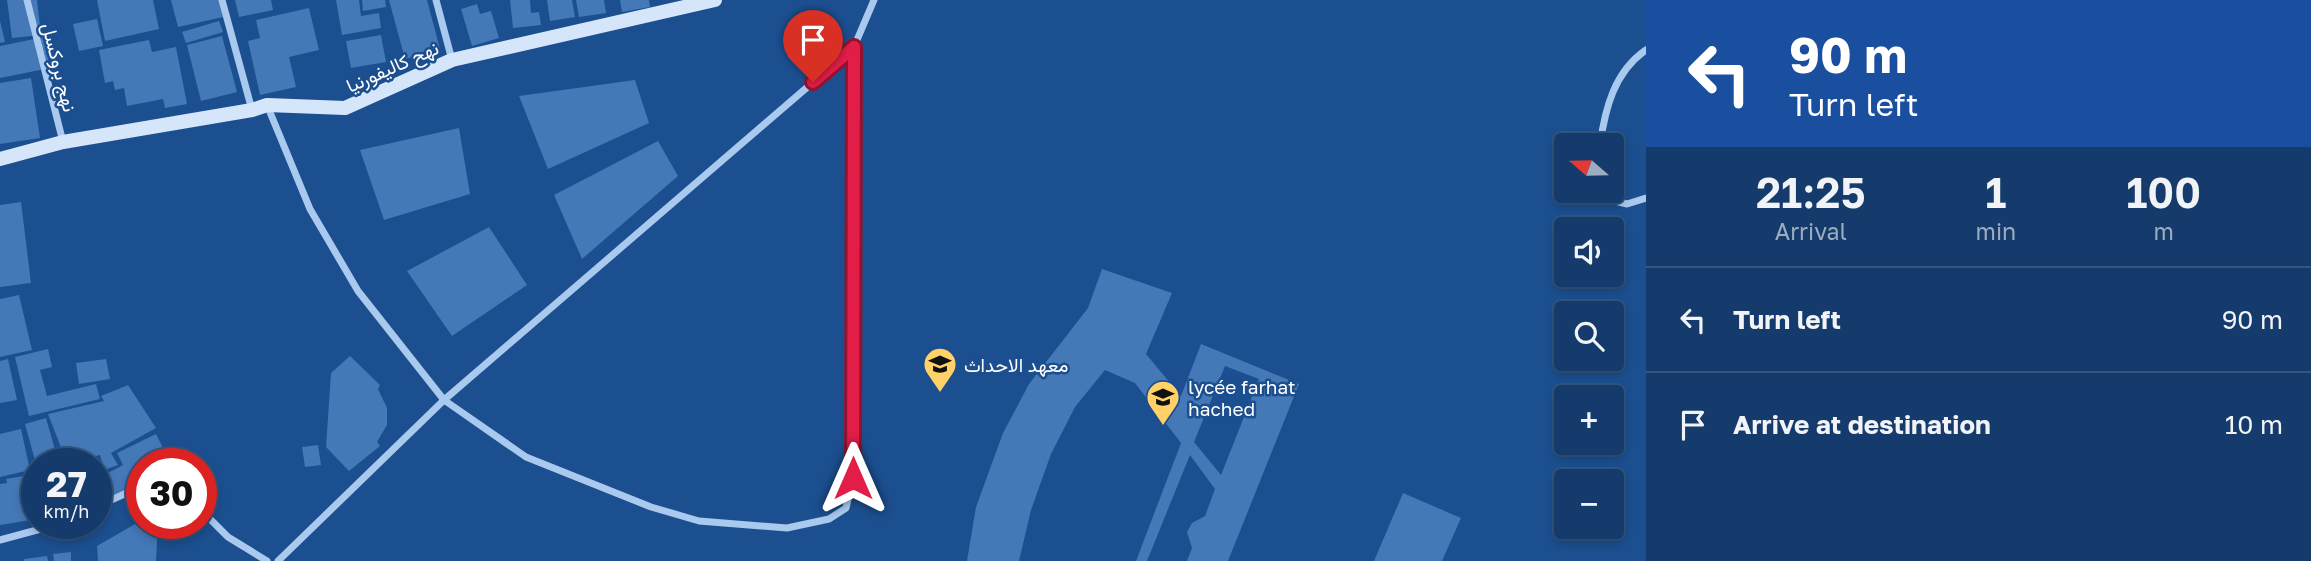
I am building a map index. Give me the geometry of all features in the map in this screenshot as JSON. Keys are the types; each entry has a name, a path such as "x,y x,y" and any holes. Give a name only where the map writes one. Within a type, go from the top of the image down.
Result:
{"street":[{"name":"نهج بروكسل","path":"27,0 62,142"},
{"path":"222,0 252,110"},
{"path":"436,0 452,60"},
{"name":"نهح كاليفورنيا","path":"0,159 62,142 252,110 267,105 345,108 452,60 715,0"},
{"path":"267,105 310,209 358,291 444,400 526,457 651,508 699,521 787,528 829,519 846,508 853,478 854,47 874,0"},
{"path":"278,561 444,400 854,47"},
{"path":"1602,133 1606,103 1633,59 1646,50"},
{"path":"1623,203 1646,198"},
{"path":"217,526 228,537 267,561"},
{"path":"0,540 21,534"}],"building":[{"path":"7,0 37,0 41,35 12,38"},
{"path":"97,0 153,0 159,29 105,41"},
{"path":"171,0 220,0 223,17 178,27"},
{"path":"235,0 271,0 273,10 239,17"},
{"path":"336,0 359,0 361,16 379,13 381,28 342,35"},
{"path":"362,0 385,0 386,7 363,11"},
{"path":"389,0 427,0 440,49 405,59"},
{"path":"510,0 530,0 531,13 539,12 541,25 513,28"},
{"path":"547,0 572,0 575,17 550,21"},
{"path":"576,0 604,0 606,13 579,17"},
{"path":"620,0 649,0 650,7 622,12"},
{"path":"477,4 480,14 491,11 499,38 472,46 461,9"},
{"path":"309,8 319,50 289,57 296,87 260,95 248,41 260,38 256,20"},
{"path":"97,19 103,46 79,51 73,24"},
{"path":"0,21 5,42 0,43"},
{"path":"219,21 223,32 186,43 182,32"},
{"path":"807,30 828,31 826,66 805,65"},
{"path":"381,35 386,62 351,68 346,41"},
{"path":"222,36 237,92 201,101 187,45"},
{"path":"44,37 50,68 0,78 0,46"},
{"path":"149,40 152,52 176,47 187,104 165,108 163,99 127,106 124,88 115,90 113,81 105,83 99,50"},
{"path":"31,78 40,138 0,144 0,83"},
{"path":"635,80 649,123 548,169 519,96"},
{"path":"459,128 470,194 384,220 360,150"},
{"path":"658,141 678,176 582,259 554,195"},
{"path":"21,202 31,283 0,287 0,205"},
{"path":"489,227 527,285 452,336 407,271"},
{"name":"معهد الاحداث","path":"1102,269 1172,293 1146,354 1181,396 1201,344 1299,384 1228,561 1187,561 1192,548 1187,532 1192,523 1205,516 1215,489 1190,455 1147,561 1136,561 1181,443 1135,383 1105,370 1075,407 1051,454 1031,510 1019,561 967,561 976,507 1003,433 1029,384 1088,308","holes":["1225,366 1259,379 1221,475 1194,442"]},
{"path":"19,295 32,350 0,357 0,299"},
{"path":"48,349 52,367 40,370 47,396 96,384 100,399 29,416 15,357"},
{"path":"350,356 380,385 378,389 387,408 387,425 377,442 380,446 349,471 326,447 331,373"},
{"path":"8,359 17,400 0,403 0,361"},
{"path":"106,359 110,379 79,384 76,363"},
{"path":"128,385 156,428 112,452 112,448 61,448 48,414 104,401 101,396"},
{"path":"46,418 54,448 32,448 25,424"},
{"path":"21,429 25,448 21,448 21,472 0,477 0,434"},
{"path":"156,434 163,448 127,448"},
{"path":"318,445 321,465 305,467 302,447"},
{"path":"126,449 126,496 117,500 112,490 112,471 123,465 117,453"},
{"path":"112,455 118,465 112,467"},
{"path":"21,476 21,522 0,525 0,484 7,483 6,479"},
{"path":"1403,493 1461,518 1442,561 1374,561"},
{"path":"126,529 126,539 157,539 156,561 98,561 97,546"},
{"path":"71,552 71,561 54,561 53,554"},
{"path":"47,556 48,561 24,561 24,559"}],"place":[{"name":"معهد الاحداث","path":"940,394"},
{"name":"lycée farhat hached","path":"1163,427"}],"route":[{"path":"813,82 854,47 853,478"}]}
